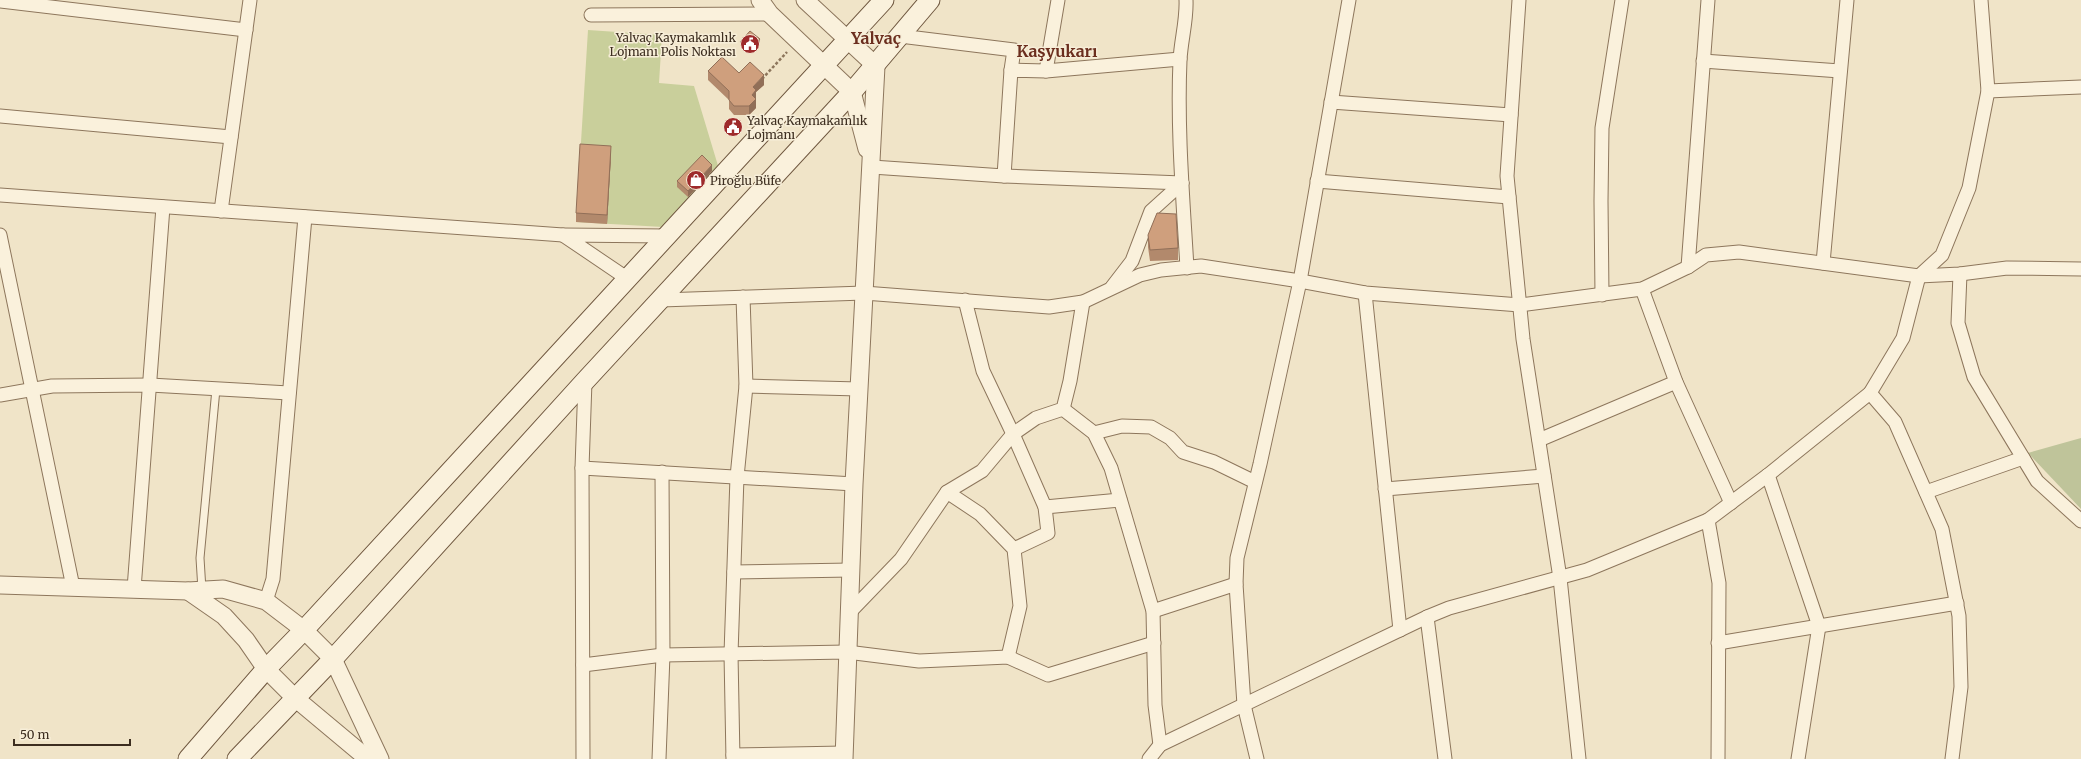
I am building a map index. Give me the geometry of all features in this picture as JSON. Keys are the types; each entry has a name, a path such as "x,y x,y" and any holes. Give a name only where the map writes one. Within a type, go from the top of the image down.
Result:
{"main road":[{"path":"188,759 266,669 304,630 884,0"},
{"path":"237,759 333,659 585,381 876,66 930,0"}],"street":[{"path":"221,211 250,0"},
{"path":"760,0 770,14 852,92 872,167"},
{"path":"743,297 746,386 737,477 731,654 734,757 844,756 854,484 872,167 876,66 805,0"},
{"path":"1046,71 1058,0"},
{"path":"1257,759 1244,705 1236,584 1237,558 1300,281 1349,0"},
{"path":"1519,0 1507,176 1524,339 1560,578 1579,759"},
{"path":"1602,295 1600,201 1602,128 1622,0"},
{"path":"1688,267 1708,0"},
{"path":"1824,263 1846,0"},
{"path":"1149,759 1160,745 1427,617 1449,608 1587,570 1708,520 1768,475 1870,393 1903,338 1919,276 1942,255 1969,188 1988,91 1981,0"},
{"path":"0,1 78,5 246,30"},
{"path":"1187,268 1182,183 1180,60 1189,4"},
{"path":"591,15 770,14"},
{"path":"900,36 1014,50 1010,70 1004,176"},
{"path":"1010,70 1046,71 1180,60"},
{"path":"1704,61 1840,71"},
{"path":"1988,91 2081,87"},
{"path":"1331,102 1511,115"},
{"path":"0,116 232,137"},
{"path":"872,167 1004,176 1182,183"},
{"path":"1317,181 1509,197"},
{"path":"1110,289 1132,261 1151,211 1182,183"},
{"path":"0,195 563,235 667,236"},
{"path":"134,589 163,207"},
{"path":"266,601 272,579 305,217"},
{"path":"0,235 73,587"},
{"path":"563,235 628,279"},
{"path":"661,300 864,293 1049,307 1083,302 1140,275 1161,270 1201,266 1300,281 1365,293 1520,305 1642,289 1688,267 1706,255 1739,252 1919,276 1960,274 2007,268 2081,269"},
{"path":"1960,274 1958,323 1974,377 2037,481 2081,521"},
{"path":"1642,289 1676,382 1731,503"},
{"path":"1365,293 1400,630"},
{"path":"964,300 983,371 1013,434 1045,508 1048,533 1014,549"},
{"path":"1063,409 1070,381 1083,302"},
{"path":"583,759 582,468 585,381"},
{"path":"1539,440 1676,382"},
{"path":"0,395 52,386 150,385 289,393"},
{"path":"746,386 859,389"},
{"path":"1870,393 1895,422 1942,529 1959,616 1961,687 1952,759"},
{"path":"849,613 901,559 947,492 982,471 1013,434 1036,418 1063,409"},
{"path":"1063,409 1094,433 1111,468 1154,611 1155,705 1160,745"},
{"path":"1094,433 1122,426 1152,427 1170,438 1183,452 1214,462 1255,482"},
{"path":"1926,492 2023,458"},
{"path":"582,468 854,484"},
{"path":"659,759 664,655 662,472"},
{"path":"1768,475 1819,626 1798,759"},
{"path":"1385,489 1544,476"},
{"path":"947,492 980,514 1014,549 1020,606 1008,657"},
{"path":"1045,508 1120,500"},
{"path":"1708,520 1719,583 1718,759"},
{"path":"734,572 851,570"},
{"path":"1154,611 1236,584"},
{"path":"0,585 134,589 223,589 266,601 304,630 333,659 380,759"},
{"path":"195,590 224,616 246,640 266,669 295,698 368,759"},
{"path":"1718,643 1957,603"},
{"path":"1427,617 1445,759"},
{"path":"583,665 664,655 847,652 919,661 1008,657 1048,675 1154,643"}],"lane":[{"path":"195,590 200,558 216,389"}],"path":[{"path":"760,81 798,40"}],"green space":[{"path":"588,30 662,35 659,83 694,86 719,169 663,227 576,222"},
{"path":"2081,438 2081,509 2028,453"}],"building":[{"name":"Yalvaç Kaymakamlık Lojmanı Polis Noktası","path":"750,31 760,39 750,50 740,42"},
{"name":"Yalvaç Kaymakamlık Lojmanı","path":"722,57 739,73 750,62 764,75 753,87 756,90 752,95 756,99 749,106 734,106 729,100 729,91 708,71"},
{"path":"580,144 611,146 607,215 576,213"},
{"path":"702,155 712,165 688,191 677,181"},
{"path":"1157,213 1176,214 1178,248 1150,250 1148,235"}],"place":[{"name":"Yalvaç Kaymakamlık Lojmanı Polis Noktası","path":"750,44"},
{"name":"Yalvaç Kaymakamlık Lojmanı","path":"733,127"},
{"name":"Piroğlu Büfe","path":"696,180"}],"district":[{"name":"Yalvaç","path":"876,38"},
{"name":"Kaşyukarı","path":"1057,51"}]}
